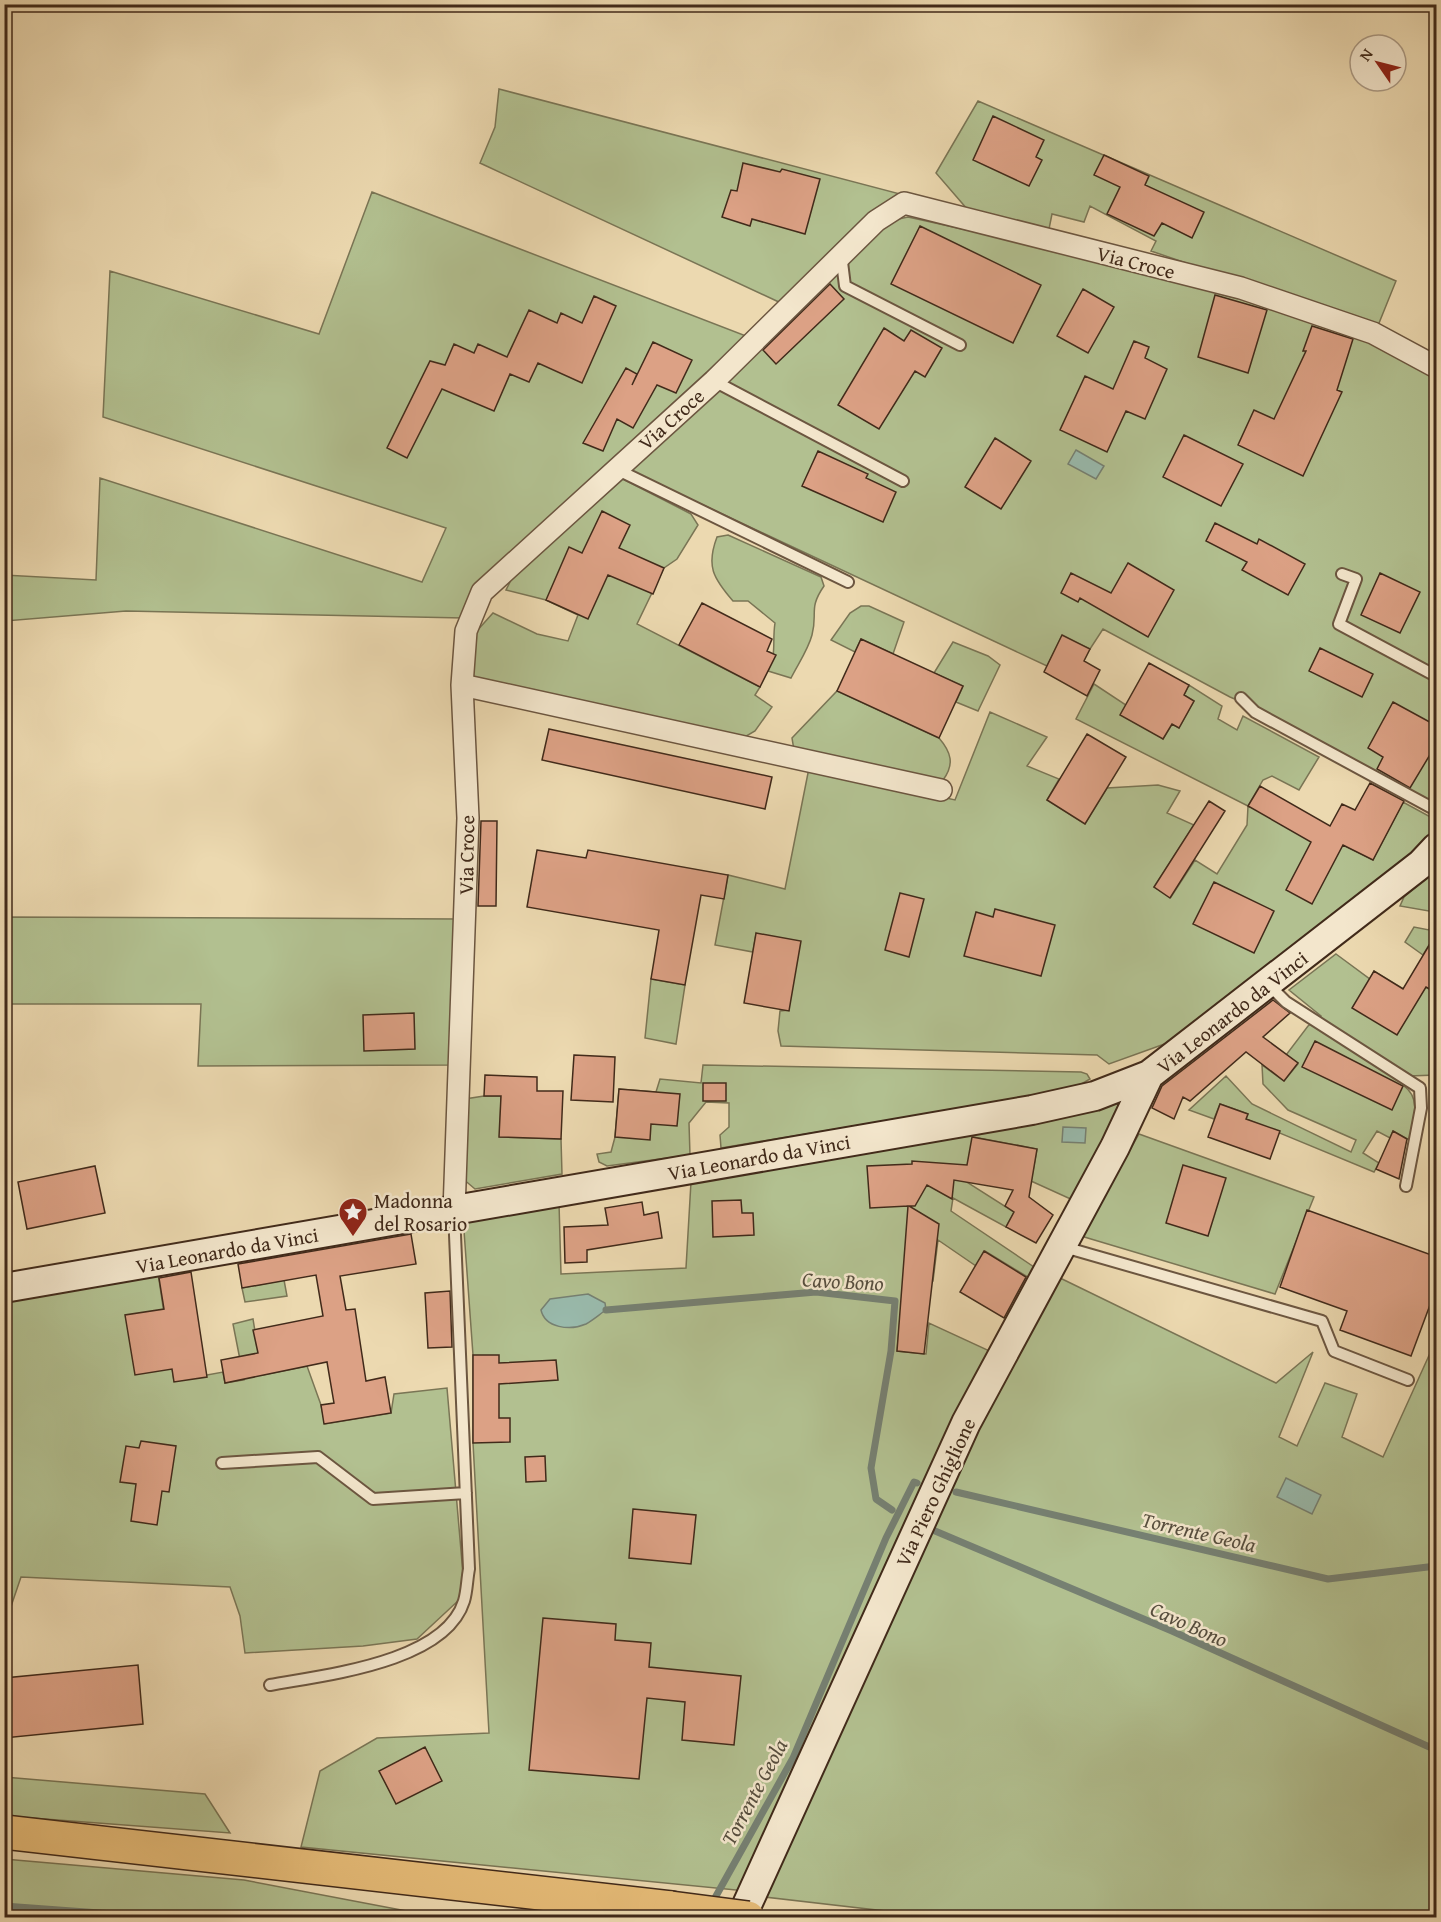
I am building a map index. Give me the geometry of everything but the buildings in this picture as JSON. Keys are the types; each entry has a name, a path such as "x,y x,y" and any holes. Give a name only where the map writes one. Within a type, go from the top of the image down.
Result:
{"highway":[{"path":"4,1832 748,1917"}],"street":[{"name":"Via Croce","path":"454,1211 468,818 462,684 466,631 482,592 714,381 876,222 903,202 1241,288 1373,333 1437,367"},
{"path":"462,684 941,790"},
{"name":"Via Leonardo da Vinci","path":"4,1288 1032,1110 1095,1096 1149,1075 1421,864 1437,848"},
{"name":"Via Piero Ghiglione","path":"741,1917 966,1423 1115,1147 1149,1075"}],"lane":[{"path":"841,254 845,286 960,345"},
{"path":"714,381 903,481"},
{"path":"616,469 848,582"},
{"path":"1342,574 1356,579 1339,624 1437,676"},
{"path":"1241,698 1255,712 1437,810"},
{"path":"1268,984 1286,1002 1420,1088 1421,1108 1406,1186"},
{"path":"270,1685 365,1668 417,1650 449,1626 464,1602 469,1569 454,1211"},
{"path":"1061,1246 1322,1321 1334,1351 1408,1380"},
{"path":"222,1462 318,1457 373,1499 466,1493"}],"green space":[{"path":"499,89 904,195 781,303 480,163 495,127"},
{"path":"978,101 1396,281 1377,328 1151,251 1156,241 1090,206 1084,222 1052,214 1048,234 968,210 936,173"},
{"path":"372,192 746,336 587,482 464,618 126,611 5,621 4,575 96,580 100,478 422,582 446,528 103,417 110,271 319,334"},
{"path":"908,217 1240,290 1436,370 1436,806 1258,709 1230,697 1103,629 1090,649 1062,636 1047,666 624,468 880,223"},
{"path":"623,479 691,514 698,525 677,559 664,568 637,624 760,687 755,695 772,707 755,731 743,738 471,680 475,633 493,613 537,634 568,641 578,615 546,600 506,590 513,576"},
{"path":"728,535 821,577 824,586 816,600 812,635 791,678 768,671 773,653 775,623 748,601 733,601 716,578 712,564 714,547 717,537"},
{"path":"861,606 869,606 904,622 893,654 861,639 855,652 831,640 850,613"},
{"path":"953,642 988,656 1000,665 978,711 956,702 963,686 934,673"},
{"path":"1094,684 1126,705 1163,739 1172,724 1179,728 1194,701 1184,695 1189,685 1222,706 1218,719 1237,730 1243,716 1319,757 1299,790 1272,776 1263,780 1248,806 1076,719"},
{"path":"837,691 939,738 950,758 949,769 943,780 794,750 792,738"},
{"path":"990,712 1047,737 1027,766 1059,779 1047,800 1085,824 1107,788 1158,785 1180,791 1167,813 1194,825 1154,887 1171,897 1195,860 1217,874 1247,825 1248,806 1325,836 1373,860 1403,802 1436,820 1436,835 1170,1042 1109,1064 1097,1055 781,1046 778,1031 780,1011 789,1010 756,934 753,952 715,945 728,875 785,889 809,768 955,800"},
{"path":"1436,870 1436,949 1429,945 1423,955 1405,942 1414,927 1429,930 1435,912 1400,906 1404,897"},
{"path":"5,917 458,919 450,1065 198,1066 201,1004 5,1004"},
{"path":"1336,954 1370,979 1374,971 1410,993 1417,982 1436,993 1436,1075 1409,1076 1404,1086 1413,1097 1415,1111 1409,1140 1393,1131 1390,1138 1377,1131 1363,1153 1379,1163 1374,1172 1246,1119 1248,1114 1220,1104 1214,1119 1189,1110 1226,1076 1252,1104 1351,1152 1356,1140 1288,1110 1263,1084 1262,1065 1284,1081 1298,1064 1286,1055 1308,1026 1321,1016 1289,990"},
{"path":"651,979 685,985 676,1044 645,1038"},
{"path":"703,1065 1081,1072 1087,1074 1090,1079 1071,1090 721,1148 720,1135 729,1127 729,1103 706,1102 689,1123 690,1155 607,1166 599,1162 597,1154 611,1152 615,1137 619,1089 656,1092 660,1079 701,1083"},
{"path":"501,1096 500,1137 561,1139 562,1174 475,1189 462,1178 465,1099"},
{"path":"1117,1101 1122,1117 1075,1201 1031,1181 1037,1149 973,1137 965,1181 1014,1212 1006,1227 953,1198 951,1211 1034,1267 1031,1279 985,1251 976,1266 938,1240 933,1281 904,1278 897,1351 926,1354 929,1323 994,1353 746,1891 301,1847 320,1771 377,1738 489,1733 473,1443 473,1355 463,1217 559,1203 561,1274 686,1268 691,1182"},
{"path":"1139,1134 1314,1197 1275,1294 1081,1236"},
{"path":"158,1273 174,1381 223,1372 225,1383 244,1380 233,1324 253,1319 262,1375 307,1366 321,1405 325,1424 391,1413 394,1394 447,1388 463,1574 459,1600 417,1639 363,1646 245,1653 240,1616 230,1587 21,1577 5,1624 5,1299"},
{"path":"1058,1277 1276,1383 1313,1352 1279,1437 1297,1446 1325,1383 1357,1394 1342,1437 1383,1457 1436,1340 1436,1917 946,1918 765,1897 975,1432"},
{"path":"284,1280 287,1296 245,1302 242,1288"},
{"path":"4,1777 205,1794 230,1833 5,1816"},
{"path":"4,1859 244,1880 438,1917 5,1917"}],"shaded area":[{"path":"1076,450 1104,466 1096,479 1068,464"},
{"path":"1063,1127 1086,1128 1085,1143 1062,1142"},
{"path":"588,1294 605,1303 606,1310 586,1324 573,1327 559,1326 547,1321 543,1316 541,1310 550,1299"},
{"path":"1286,1478 1321,1495 1312,1514 1277,1497"}],"waterway":[{"name":"Cavo Bono","path":"606,1310 816,1292 895,1301 891,1351 871,1468 876,1499 892,1510"},
{"name":"Torrente Geola","path":"711,1905 793,1758 886,1538 914,1482 917,1483"},
{"name":"Torrente Geola","path":"956,1492 1328,1579 1436,1566"},
{"name":"Cavo Bono","path":"928,1528 1172,1631 1436,1750"},
{"name":"Torrente Geola","path":"4,1906 168,1918"}],"place":[{"name":"Madonna del Rosario","path":"353,1238"}]}
